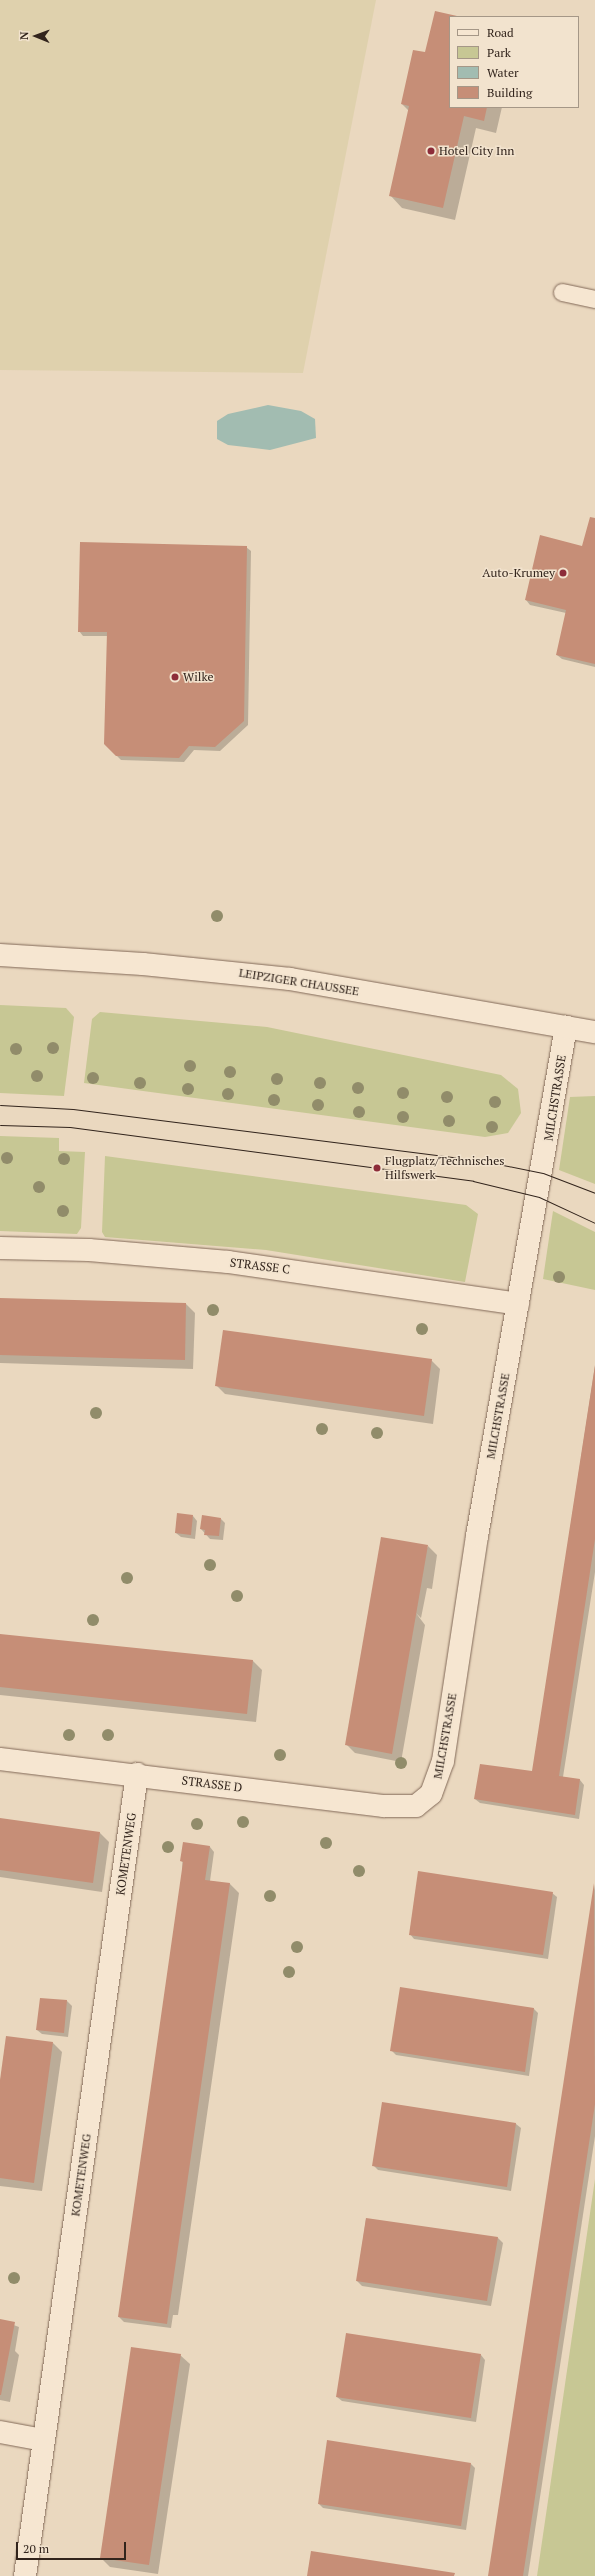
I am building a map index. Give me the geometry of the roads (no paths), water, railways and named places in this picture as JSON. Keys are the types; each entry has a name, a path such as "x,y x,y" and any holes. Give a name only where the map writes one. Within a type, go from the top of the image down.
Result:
{"street":[{"name":"LEIPZIGER CHAUSSEE","path":"0,956 158,965 282,978 595,1032"},
{"name":"MILCHSTRASSE","path":"424,1802 437,1784 443,1761 477,1536 566,1027"},
{"name":"STRASSE C","path":"0,1248 109,1252 220,1261 518,1304"},
{"name":"STRASSE D","path":"0,1759 137,1774 371,1805 405,1807 424,1802"},
{"name":"KOMETENWEG","path":"25,2576 137,1774"},
{"path":"0,2432 43,2440"}],"lane":[{"path":"562,292 595,299"}],"water":[{"path":"268,405 301,411 315,419 316,438 270,450 228,445 217,439 217,421 228,414"}],"tram line":[{"path":"0,1105 73,1109 478,1160 543,1173 595,1193"},
{"path":"0,1125 70,1127 473,1181 539,1197 595,1223"}],"place":[{"name":"Hotel City Inn","path":"431,151"},
{"name":"Auto-Krumey","path":"563,573"},
{"name":"Wilke","path":"175,677"},
{"name":"Flugplatz/Technisches Hilfswerk","path":"377,1168"}]}
